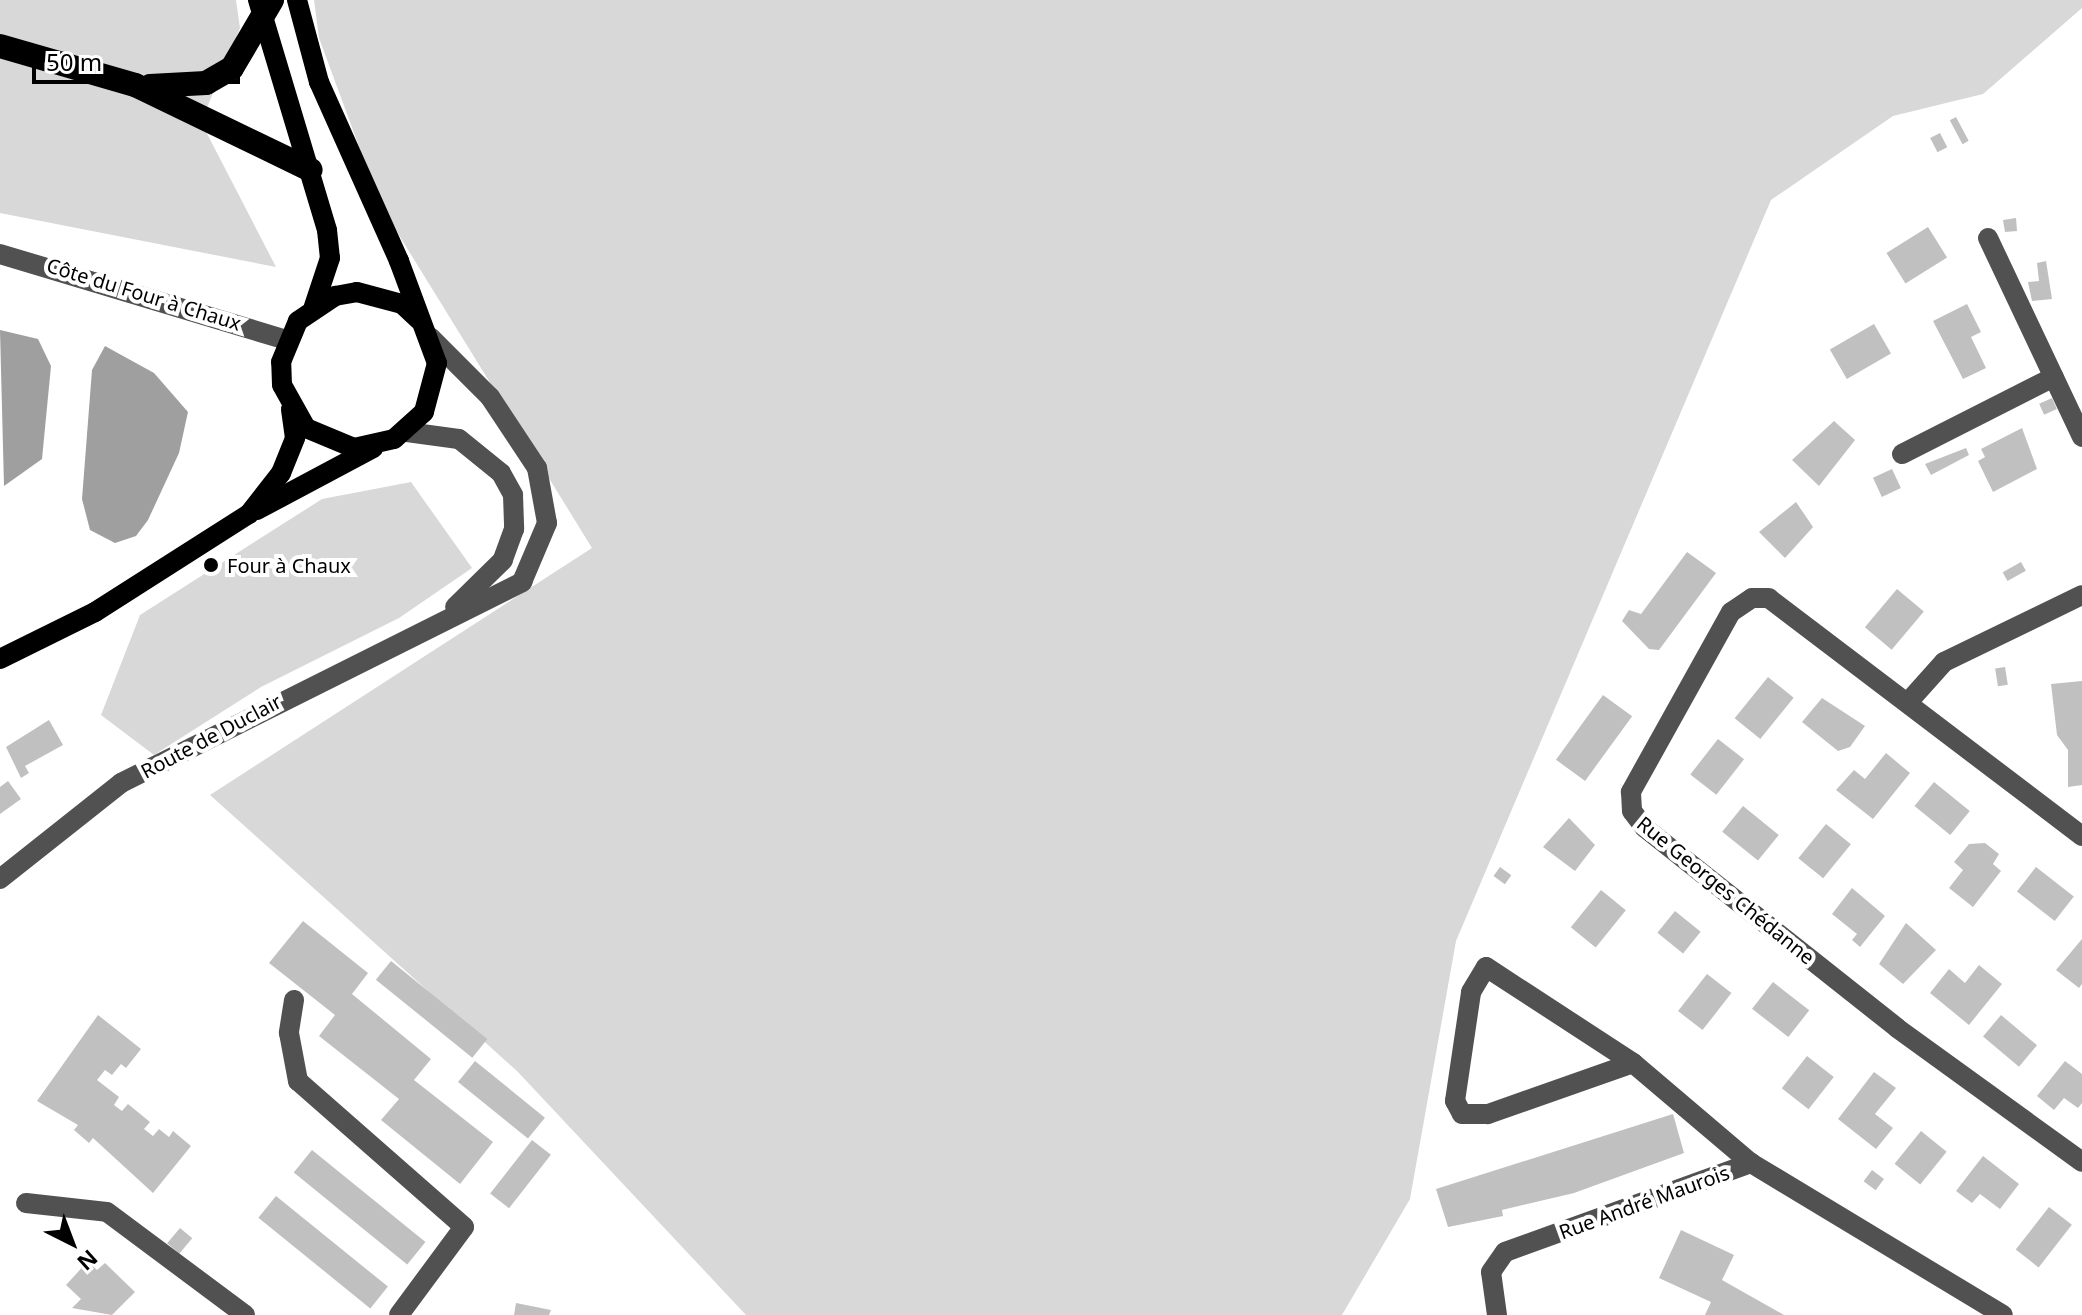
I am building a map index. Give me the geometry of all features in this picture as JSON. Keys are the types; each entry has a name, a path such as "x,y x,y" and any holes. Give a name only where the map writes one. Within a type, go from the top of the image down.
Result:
{"highway":[{"path":"135,85 206,83 232,68 262,25 272,0"},
{"path":"0,46 135,85 311,170"}],"main road":[{"path":"249,514 281,473 295,438 282,374 287,340 314,306 330,258 311,170 262,25 258,0"},
{"path":"0,659 95,612 249,514 407,432 435,388 424,328 319,82 297,0"},
{"path":"314,306 357,292 402,304 424,328"},
{"path":"290,407 328,442 380,445"}],"street":[{"path":"1988,238 2082,437"},
{"name":"Côte du Four à Chaux","path":"0,254 287,340"},
{"name":"Route de Duclair","path":"0,879 121,783 439,619 522,582 542,544 547,500 515,430 424,328"},
{"path":"1902,454 2054,377"},
{"name":"Route de Duclair","path":"407,432 459,439 501,473 513,495 514,529 503,560 439,619"},
{"path":"1910,700 1944,662 2082,595"},
{"name":"Rue Georges Chédanne","path":"2082,836 1789,606 1752,598 1724,626 1631,792 1632,811 1897,1028 2082,1162"},
{"path":"1633,1063 1488,1114 1462,1114 1455,1101 1471,992 1486,967 1633,1063 1751,1163"},
{"path":"294,1000 289,1033 298,1081 464,1227 399,1315"},
{"name":"Rue André Maurois","path":"1497,1315 1491,1272 1505,1252 1751,1163 2003,1315"},
{"path":"26,1203 107,1212 245,1315"}],"shaded area":[{"path":"0,0 236,0 240,28 201,122 276,267 0,213"},
{"path":"314,0 2082,0 2082,8 1983,94 1893,116 1771,200 1456,941 1410,1199 1342,1315 746,1315 517,1071 210,795 592,548 381,206 319,38"},
{"path":"0,330 38,339 51,366 42,459 4,486"},
{"path":"105,346 154,373 188,412 179,453 148,520 136,536 115,543 90,530 82,499 92,370"},
{"path":"411,482 472,568 399,618 261,687 154,755 101,715 140,615 322,499"}],"building":[{"path":"1956,117 1969,141 1962,144 1950,120"},
{"path":"1940,133 1947,147 1937,152 1930,138"},
{"path":"2016,218 2017,231 2005,232 2003,220"},
{"path":"1928,227 1947,258 1906,283 1886,253"},
{"path":"2046,261 2052,299 2032,301 2028,282 2039,281 2037,263"},
{"path":"1967,304 1981,332 1971,337 1986,368 1963,379 1933,321"},
{"path":"1874,324 1891,353 1847,379 1830,350"},
{"path":"2052,398 2057,409 2044,415 2039,404"},
{"path":"1834,421 1855,440 1819,486 1792,460"},
{"path":"2022,428 2037,469 1993,492 1978,461 1985,457 1981,449"},
{"path":"1966,448 1969,455 1931,475 1925,464"},
{"path":"1892,469 1901,488 1882,497 1873,478"},
{"path":"1796,502 1813,527 1785,558 1759,532"},
{"path":"1687,552 1716,573 1659,650 1649,649 1622,621 1629,610 1641,614"},
{"path":"2021,562 2026,571 2007,581 2003,572"},
{"path":"1897,589 1924,611 1892,650 1865,627"},
{"path":"2005,667 2008,685 1998,686 1995,669"},
{"path":"1768,677 1794,698 1760,739 1735,718"},
{"path":"2082,681 2082,785 2068,787 2068,750 2057,735 2051,684"},
{"path":"1603,695 1632,716 1585,781 1556,760"},
{"path":"1822,698 1865,726 1850,747 1838,751 1802,722"},
{"path":"49,720 63,745 25,766 29,773 21,778 6,747"},
{"path":"1718,739 1744,759 1716,795 1690,774"},
{"path":"1886,753 1910,773 1873,819 1836,790 1854,770 1865,779"},
{"path":"8,781 21,799 0,814 0,787"},
{"path":"1934,782 1970,811 1950,835 1914,806"},
{"path":"1743,806 1779,835 1758,861 1722,832"},
{"path":"1569,818 1595,845 1575,871 1543,847"},
{"path":"1826,824 1851,844 1823,878 1798,858"},
{"path":"1985,843 1999,854 1993,864 2001,871 1973,907 1949,888 1963,870 1954,862 1969,844"},
{"path":"1500,867 1511,875 1505,884 1494,876"},
{"path":"2036,867 2074,897 2055,921 2017,891"},
{"path":"1852,888 1885,916 1860,947 1852,940 1857,934 1832,914"},
{"path":"1601,890 1626,910 1596,947 1571,927"},
{"path":"1675,911 1701,932 1683,954 1657,933"},
{"path":"303,921 368,973 352,994 431,1059 414,1080 493,1142 460,1184 381,1120 399,1099 319,1036 335,1015 269,963"},
{"path":"1906,923 1936,950 1903,984 1879,964"},
{"path":"2082,939 2082,984 2079,988 2056,970"},
{"path":"391,961 487,1039 472,1058 376,980"},
{"path":"1979,965 2002,984 1969,1025 1930,993 1949,969 1965,983"},
{"path":"1707,974 1731,993 1702,1030 1678,1011"},
{"path":"1773,982 1809,1010 1788,1037 1752,1009"},
{"path":"98,1015 141,1049 126,1068 121,1064 112,1075 105,1070 97,1080 119,1097 114,1105 122,1111 128,1104 150,1122 144,1129 153,1136 159,1129 169,1137 173,1131 191,1146 153,1193 93,1138 89,1143 74,1130 78,1125 37,1101"},
{"path":"2001,1015 2037,1045 2019,1067 1983,1036"},
{"path":"1807,1056 1834,1077 1809,1109 1782,1088"},
{"path":"475,1061 545,1118 528,1139 458,1082"},
{"path":"2065,1061 2082,1074 2082,1103 2078,1108 2064,1098 2054,1110 2037,1096"},
{"path":"1874,1072 1896,1088 1875,1114 1893,1128 1876,1149 1838,1119"},
{"path":"1673,1114 1684,1153 1574,1193 1502,1210 1503,1216 1448,1227 1436,1189"},
{"path":"1921,1131 1947,1152 1920,1184 1895,1164"},
{"path":"532,1140 551,1155 509,1208 490,1194"},
{"path":"312,1150 425,1242 407,1264 294,1173"},
{"path":"1983,1156 2019,1184 2000,1209 1980,1194 1972,1203 1956,1191"},
{"path":"1872,1170 1884,1179 1876,1190 1864,1181"},
{"path":"276,1196 388,1287 370,1308 258,1218"},
{"path":"2049,1207 2072,1225 2039,1267 2016,1250"},
{"path":"180,1228 192,1238 179,1254 167,1243"},
{"path":"1681,1230 1734,1255 1722,1280 1784,1315 1705,1315 1711,1302 1659,1278"},
{"path":"88,1261 97,1270 105,1263 135,1292 112,1315 72,1308 81,1299 66,1285"},
{"path":"516,1303 551,1310 549,1315 514,1315"}],"place":[{"name":"Four à Chaux","path":"211,565"}]}
